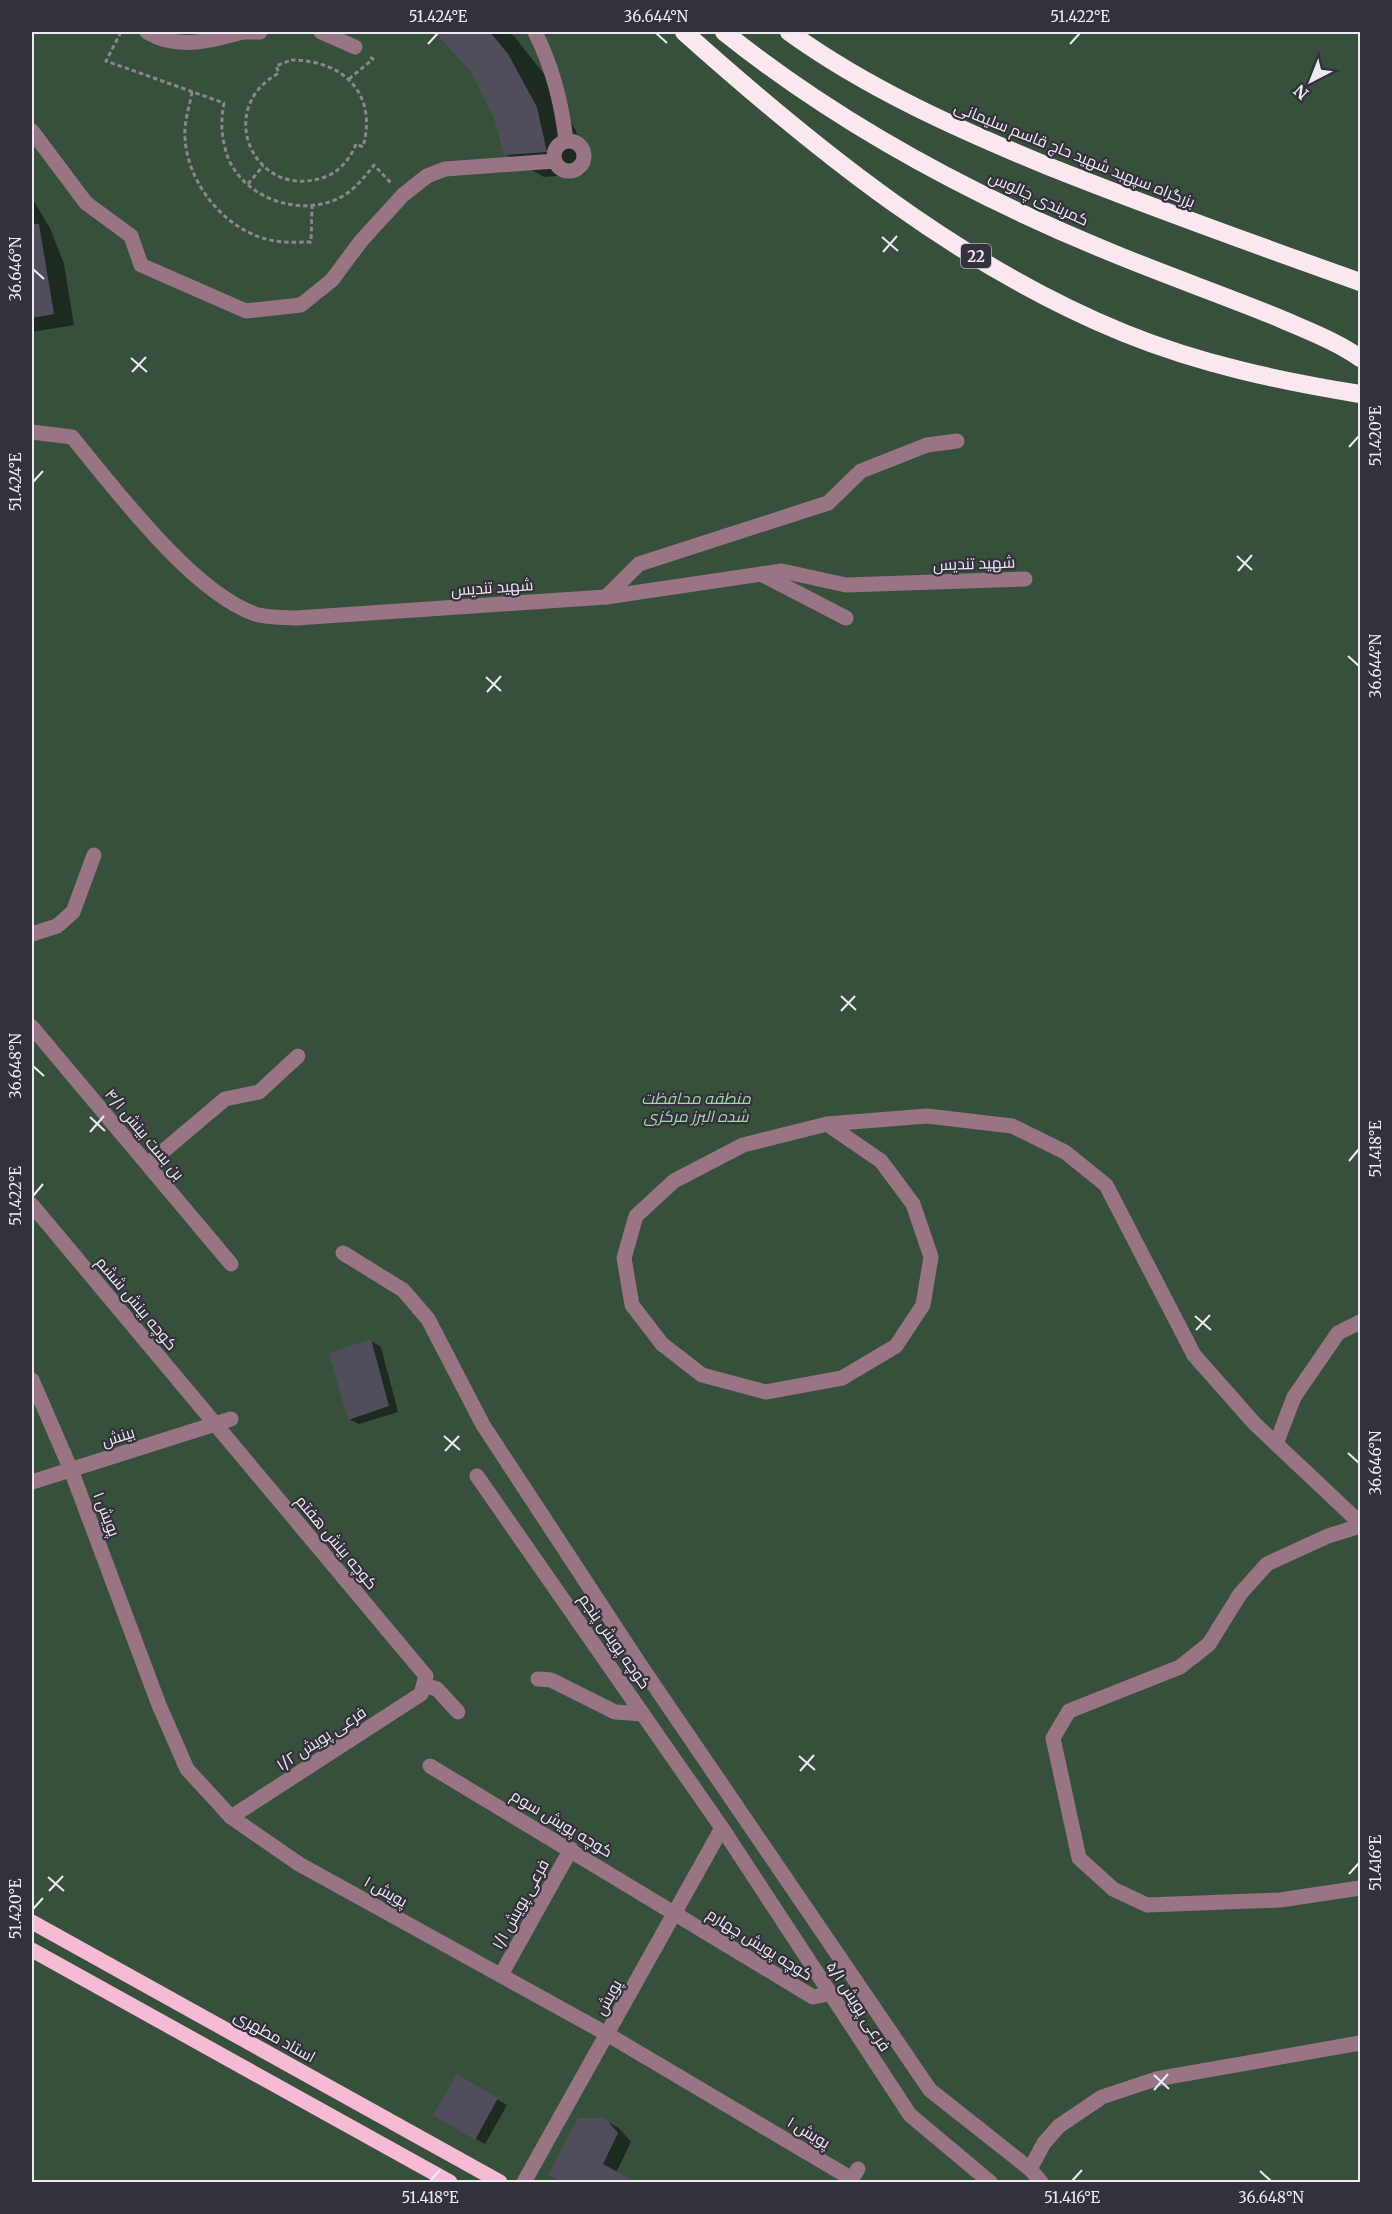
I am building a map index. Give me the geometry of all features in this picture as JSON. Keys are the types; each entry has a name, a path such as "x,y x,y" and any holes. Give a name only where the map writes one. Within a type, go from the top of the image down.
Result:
{"highway":[{"name":"22","path":"684,32 816,145 934,231 1006,275 1081,314 1172,351 1251,373 1360,394"},
{"name":"کمربندی چالوس","path":"724,32 788,80 872,134 1001,203 1110,252 1310,332 1360,358"},
{"name":"بزرگراه سپهبد شهید حاج قاسم سلیمانی","path":"789,32 882,88 973,135 1224,235 1360,282"}],"main road":[{"name":"استاد مطهری","path":"32,1922 500,2182"},
{"path":"32,1950 450,2182"}],"street":[{"path":"147,32 166,40 201,43 241,32 260,32"},
{"path":"321,32 355,47"},
{"path":"535,32 552,75 563,113 566,141"},
{"path":"32,131 86,203 131,236 141,265 246,312 301,305 332,280 361,241 403,195 427,176 445,169 555,161 565,171 575,170 582,164 583,150 576,142 566,141 557,146 555,161"},
{"name":"شهید تندیس","path":"32,432 72,437 150,531 217,593 256,615 297,618 606,597 782,571 846,585 1025,579"},
{"path":"606,597 639,564 828,503 861,471 927,445 957,441"},
{"path":"761,574 846,618"},
{"path":"32,934 57,926 73,912 94,855"},
{"name":"بن بست بینش ۴/۱","path":"32,1027 231,1264"},
{"path":"148,1164 225,1099 259,1092 298,1056"},
{"path":"827,1124 881,1161 913,1204 931,1257 923,1305 896,1346 842,1378 766,1392 702,1375 662,1344 632,1305 624,1258 636,1216 674,1181 743,1145 827,1124 937,1117 1012,1126 1065,1152 1106,1185 1194,1355 1276,1444 1360,1524 1267,1564 1240,1594 1209,1644 1180,1667 1069,1711 1053,1738 1079,1858 1113,1889 1147,1905 1280,1900 1360,1888"},
{"name":"کوچه بینش ششم","path":"32,1205 216,1424"},
{"path":"343,1253 403,1290 428,1319 483,1425 643,1669 930,2090 1030,2169 1041,2182"},
{"path":"1276,1444 1294,1397 1338,1333 1360,1322"},
{"name":"پویش ۱","path":"32,1380 71,1470 159,1705 187,1769 231,1817 299,1864 607,2034 852,2179 858,2169"},
{"name":"بینش","path":"32,1482 231,1419"},
{"name":"کوچه بینش هفتم","path":"216,1424 426,1676 424,1685"},
{"name":"کوچه پویش پنجم","path":"477,1476 722,1828"},
{"path":"538,1679 551,1680 615,1712 643,1714"},
{"path":"424,1685 437,1689 458,1712"},
{"name":"فرعی پویش ۱/۲","path":"231,1817 421,1694 424,1685"},
{"name":"کوچه پویش سوم","path":"430,1766 675,1912"},
{"name":"پویش","path":"524,2182 722,1828"},
{"name":"فرعی پویش ۵/۱","path":"722,1828 829,1995 910,2115 990,2182"},
{"name":"فرعی پویش ۱/۱","path":"501,1975 571,1850"},
{"name":"کوچه پویش چهارم","path":"675,1912 813,1997 829,1995"},
{"path":"1030,2169 1044,2143 1059,2126 1102,2097 1156,2079 1360,2043"}],"path":[{"path":"121,32 106,62 224,103 220,123 225,151 238,175 259,194 284,205 312,206 337,199 358,185 374,165 403,195"},
{"path":"291,60 312,60 332,67 349,79 361,96 367,116 367,133 363,147 356,144 345,164 330,175 313,181 295,182 278,177 263,166 251,151 245,132 246,112 253,94 266,80 279,73 276,66 291,60"},
{"path":"192,92 185,130 190,168 209,201 238,227 273,241 311,242 312,206"},
{"path":"248,184 263,166"}],"green space":[{"name":"منطقه محافظت شده البرز مرکزی","path":"32,32 1360,32 1360,2182 32,2182"}],"building":[{"path":"435,32 490,32 508,54 537,107 547,152 504,155 494,118 471,72"},
{"path":"32,224 39,224 54,314 32,318"},
{"path":"371,1339 389,1406 348,1420 329,1353"},
{"path":"457,2074 498,2098 475,2140 433,2115"},
{"path":"578,2118 605,2118 618,2133 603,2164 636,2182 562,2182 548,2175"}]}
